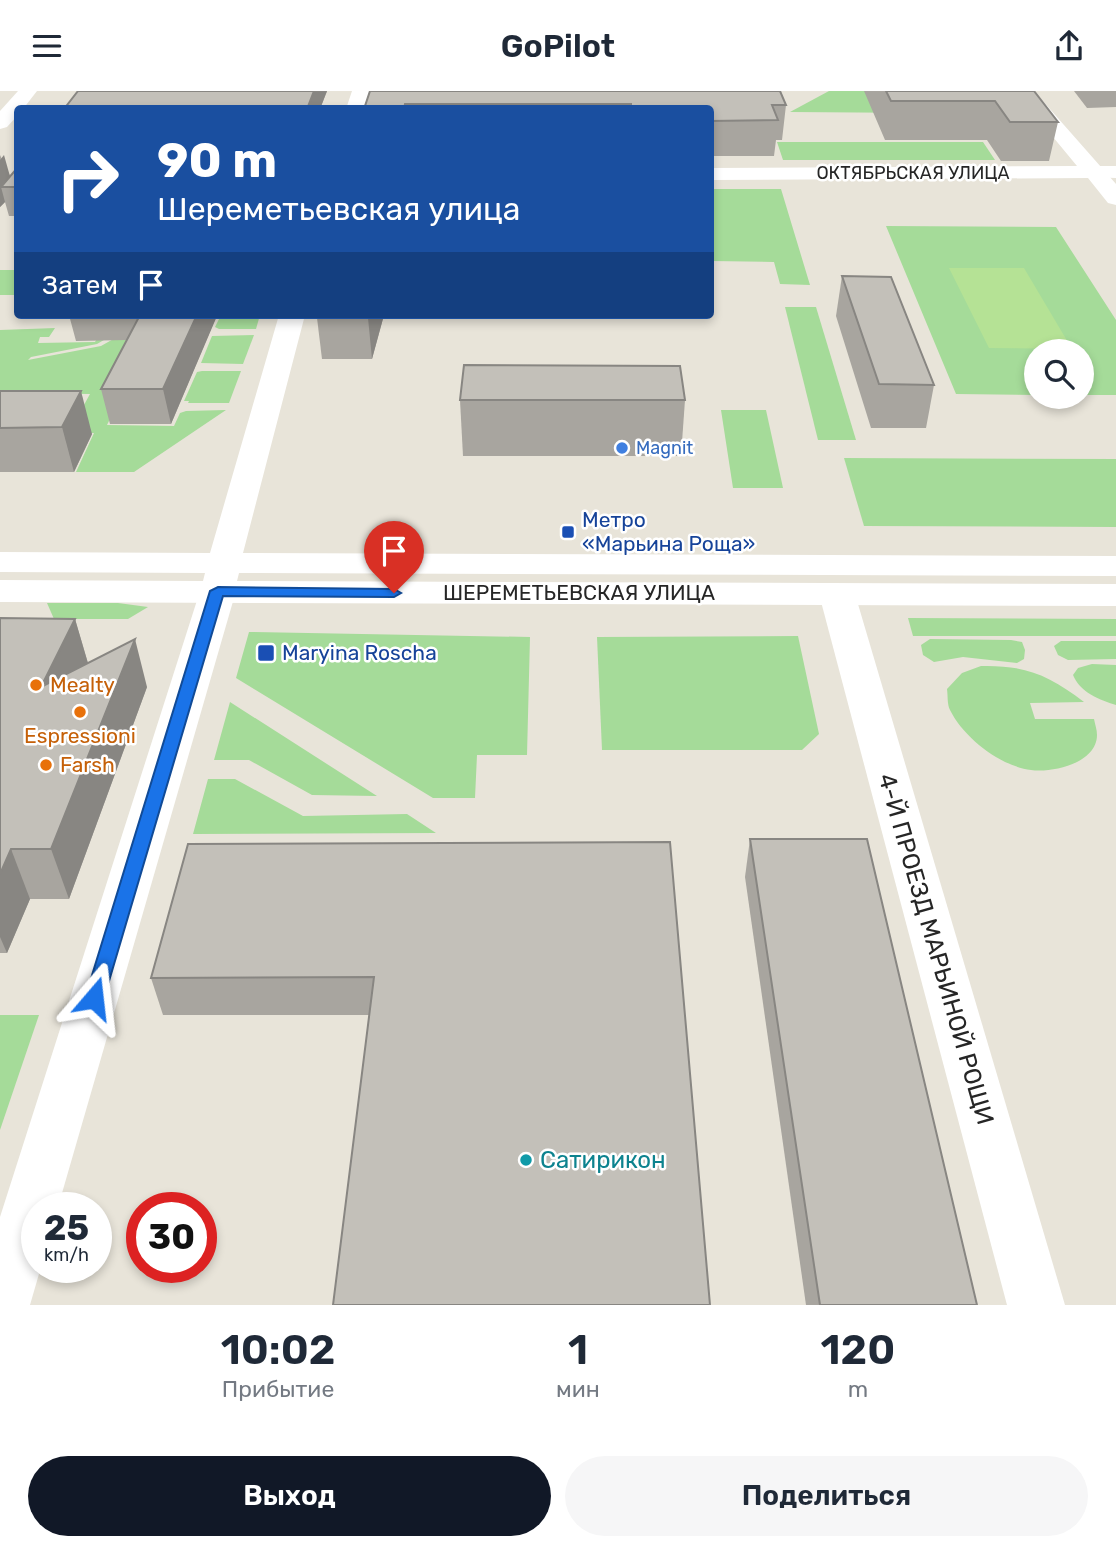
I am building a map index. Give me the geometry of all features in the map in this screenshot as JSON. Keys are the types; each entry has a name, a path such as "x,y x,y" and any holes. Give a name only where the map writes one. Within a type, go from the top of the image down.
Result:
{"street":[{"path":"16,105 28,91"},
{"path":"1024,91 1116,198"},
{"path":"0,123 14,107"},
{"name":"ОКТЯБРЬСКАЯ УЛИЦА","path":"714,174 1116,172"},
{"path":"1,1305 221,577 291,319"},
{"name":"ШЕРЕМЕТЬЕВСКАЯ УЛИЦА","path":"0,562 221,577 836,594 1116,595"},
{"name":"ШЕРЕМЕТЬЕВСКАЯ УЛИЦА","path":"0,591 221,577 1116,566"},
{"name":"4-Й ПРОЕЗД МАРЬИНОЙ РОЩИ","path":"836,594 1036,1305"}],"green space":[{"path":"829,91 915,91 927,113 790,112"},
{"path":"777,142 983,142 995,160 783,160"},
{"path":"714,189 781,189 810,285 780,284 774,262 714,261"},
{"path":"886,226 1056,227 1116,320 1116,395 1094,395 1094,339 1024,339 1024,395 956,394"},
{"path":"949,268 1024,268 1066,339 1024,339 1024,348 989,348"},
{"path":"0,270 14,270 14,295 0,295"},
{"path":"785,307 816,307 856,440 818,440"},
{"path":"140,319 97,344 31,357 28,360 101,346 149,319 160,319 107,425 174,426 180,413 186,411 226,410 134,472 76,472 94,433 0,433 74,423 90,394 0,393 0,330 55,328 49,337 40,337 38,343 95,342 103,327"},
{"path":"219,319 259,319 256,329 215,327"},
{"path":"254,335 243,364 201,363 212,336"},
{"path":"241,371 229,403 184,401 197,372"},
{"path":"721,410 766,410 783,488 733,488"},
{"path":"844,458 1116,459 1116,527 864,526"},
{"path":"47,603 118,603 148,607 128,619 54,619"},
{"path":"908,618 1116,619 1116,636 913,636"},
{"path":"249,632 530,637 527,755 477,755 475,798 433,798 236,678"},
{"path":"798,636 819,734 802,750 602,750 597,637"},
{"path":"930,639 1022,642 1024,659 1017,663 963,657 934,662 923,655 921,645"},
{"path":"1061,641 1116,641 1116,659 1068,660 1058,655 1054,646"},
{"path":"1092,664 1116,665 1116,705 1091,695 1076,681 1073,675 1078,668"},
{"path":"981,666 1011,667 1036,673 1084,702 1030,703 1035,719 1094,719 1097,735 1090,753 1062,768 1040,771 1007,763 984,749 956,720 949,708 947,689 962,673"},
{"path":"230,702 377,796 312,795 249,760 214,760"},
{"path":"208,779 235,779 303,816 407,814 436,833 193,834"},
{"path":"0,1015 39,1015 0,1130"}],"building":[{"path":"78,91 314,91 309,105 67,105"},
{"path":"370,91 780,91 786,105 772,105 778,120 714,121 714,105 365,105"},
{"path":"886,91 1034,91 1058,122 1010,122 995,101 891,101"},
{"path":"14,172 14,187 1,187"},
{"path":"842,276 891,277 934,385 879,384"},
{"path":"138,319 195,319 163,389 101,389"},
{"path":"464,365 680,366 685,400 460,400"},
{"path":"0,391 81,391 62,427 0,428"},
{"path":"0,618 75,619 41,687 135,639 51,849 11,849 0,874"},
{"path":"750,839 867,839 977,1305 820,1305"},
{"name":"Сатирикон","path":"670,842 710,1305 333,1305 374,977 151,978 188,844"}],"place":[{"name":"Magnit","path":"622,448"},
{"name":"Метро «Марьина Роща»","path":"568,532"},
{"name":"Maryina Roscha","path":"266,653"},
{"name":"Mealty","path":"36,685"},
{"name":"Espressioni","path":"80,712"},
{"name":"Farsh","path":"46,765"},
{"name":"Сатирикон","path":"526,1160"}],"route":[{"path":"94,998 218,591 394,593"}]}
